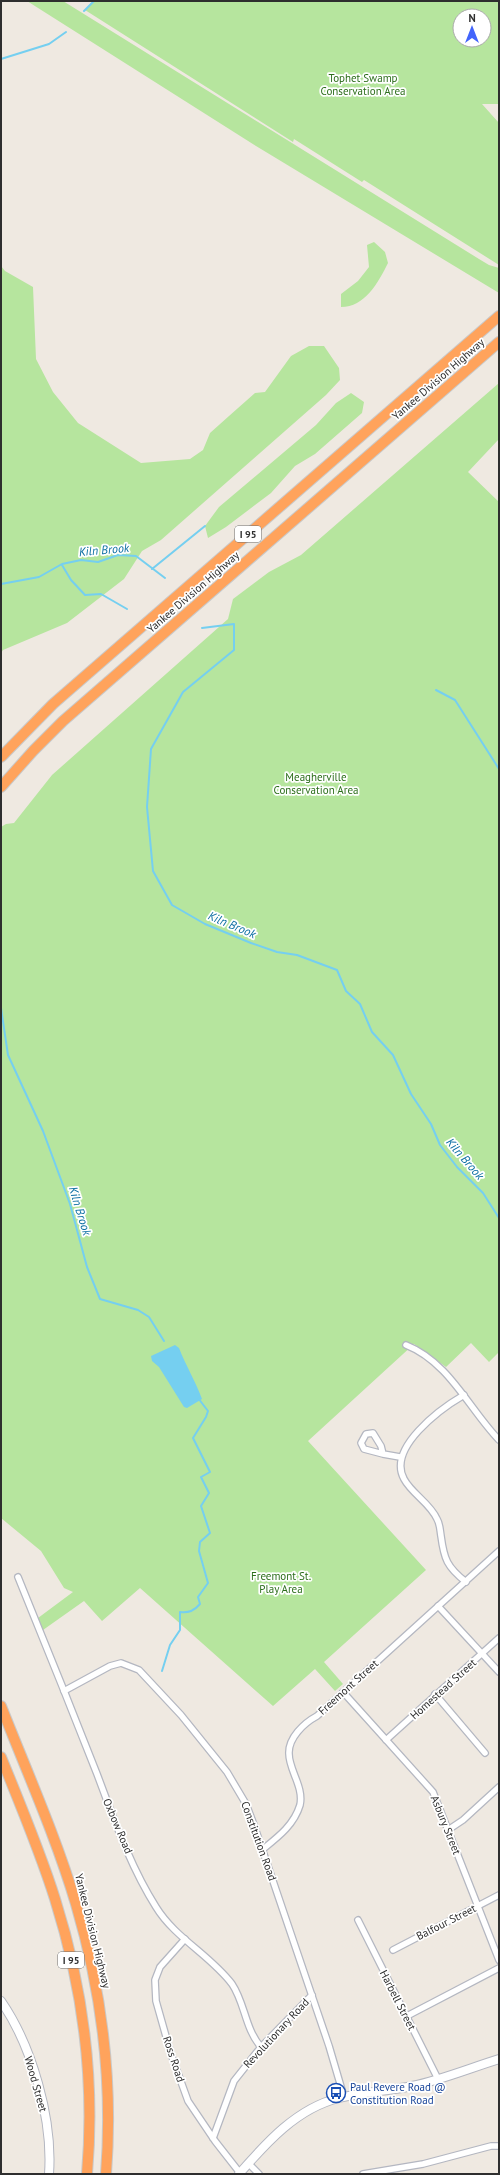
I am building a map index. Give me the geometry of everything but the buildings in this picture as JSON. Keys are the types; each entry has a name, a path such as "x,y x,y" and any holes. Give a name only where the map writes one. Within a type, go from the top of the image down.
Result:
{"highway":[{"name":"Yankee Division Highway","path":"1,757 53,704 499,316"},
{"name":"Yankee Division Highway","path":"1,787 33,751 63,721 499,342"},
{"name":"Yankee Division Highway","path":"1,1706 62,1860 79,1915 90,1959 101,2016 106,2062 108,2131 106,2174"},
{"name":"I 95","path":"1,1757 55,1899 75,1976 83,2021 89,2077 90,2133 87,2174"}],"street":[{"path":"406,1345 418,1350 438,1367 464,1395 483,1424 499,1440"},
{"path":"464,1395 445,1408 424,1426 404,1447 400,1457 400,1468 404,1480 435,1514 439,1523 444,1557 454,1573 466,1582"},
{"path":"382,1454 400,1457"},
{"name":"Freemont Street","path":"262,1849 283,1833 295,1817 300,1804 300,1792 289,1754 294,1737 305,1722 317,1716 499,1551"},
{"name":"Oxbow Road","path":"18,1577 114,1819 144,1886 162,1917 220,1970 233,1986 251,2032 261,2047"},
{"path":"438,1606 499,1672"},
{"name":"Homestead Street","path":"386,1740 435,1694 499,1638"},
{"name":"Constitution Road","path":"64,1691 110,1666 121,1664 139,1670 181,1715 227,1772 246,1804 312,1995 344,2097"},
{"name":"Asbury Street","path":"343,1692 432,1792 499,1960"},
{"path":"435,1694 485,1753"},
{"path":"448,1830 499,1787"},
{"name":"Balfour Street","path":"393,1950 499,1895"},
{"name":"Harbell Street","path":"358,1920 438,2079"},
{"name":"Ross Road","path":"185,1939 160,1967 155,1980 154,1990 169,2046 188,2101 239,2173"},
{"path":"407,2016 499,1968"},
{"name":"Revolutionary Road","path":"213,2138 234,2081 261,2047 312,1995"},
{"name":"Wood Street","path":"2,2005 25,2047 42,2101 49,2144 49,2174"},
{"path":"239,2173 274,2136 291,2122 316,2106 344,2097 412,2086 499,2059"},
{"path":"363,2174 423,2164 491,2146 499,2146"},
{"path":"248,2163 259,2174"}],"green space":[{"path":"27,1 63,1 479,259 489,265 499,268 499,293 256,146"},
{"name":"Tophet Swamp Conservation Area","path":"91,1 499,1 499,104 482,104 499,123 499,265 364,180 362,182 294,139 293,142 85,10 91,3 94,3"},
{"path":"374,242 385,252 388,263 375,286 364,298 350,306 341,307 341,294 358,281 369,267 367,245"},
{"path":"1,266 5,271 33,287 36,359 53,392 78,423 141,463 190,459 203,450 210,433 255,393 265,392 291,356 309,346 324,346 339,368 340,380 326,395 161,540 142,551 124,579 67,623 3,650 1,653"},
{"path":"499,383 499,439 468,472 499,502 499,1352 489,1362 471,1343 446,1367 414,1344 308,1441 426,1570 324,1662 343,1684 335,1691 315,1669 273,1706 140,1588 102,1621 84,1601 43,1630 38,1618 73,1592 64,1588 41,1551 1,1518 1,827 6,824 14,823 52,775 228,619 233,599 269,572 301,555"},
{"path":"351,393 364,402 362,413 315,454 295,466 271,493 226,527 208,538 205,526 219,507 316,425 336,403"}],"water":[{"path":"175,1345 179,1348 202,1399 187,1408 184,1407 159,1367 152,1361 151,1356"}],"waterway":[{"path":"84,11 94,1"},
{"path":"1,59 49,44 66,32"},
{"path":"152,569 205,526"},
{"name":"Kiln Brook","path":"1,584 39,577 62,564 81,560 98,562 118,555 136,556 165,578"},
{"name":"Kiln Brook","path":"62,565 71,580 85,595 101,594 127,609"},
{"name":"Kiln Brook","path":"202,628 234,624 234,650 183,692 151,749 147,807 153,871 172,905 205,924 251,943 277,952 297,955 337,970 346,991 360,1004 372,1032 393,1055 411,1094 431,1124 440,1145 457,1167 483,1193 499,1218"},
{"path":"436,690 455,700 499,769"},
{"name":"Kiln Brook","path":"1,1008 8,1055 43,1131 70,1204 87,1267 100,1299 138,1310 149,1317 164,1341"},
{"name":"Kiln Brook","path":"162,1671 170,1645 180,1630 180,1612 191,1611 200,1604 198,1597 208,1583 199,1551 200,1542 210,1533 201,1506 209,1493 201,1477 210,1472 193,1438 208,1411 198,1398"}],"place":[{"name":"Paul Revere Road @ Constitution Road","path":"336,2093"}],"park label":[{"name":"Meagherville Conservation Area","path":"316,783"},
{"name":"Freemont St. Play Area","path":"281,1582"}]}
